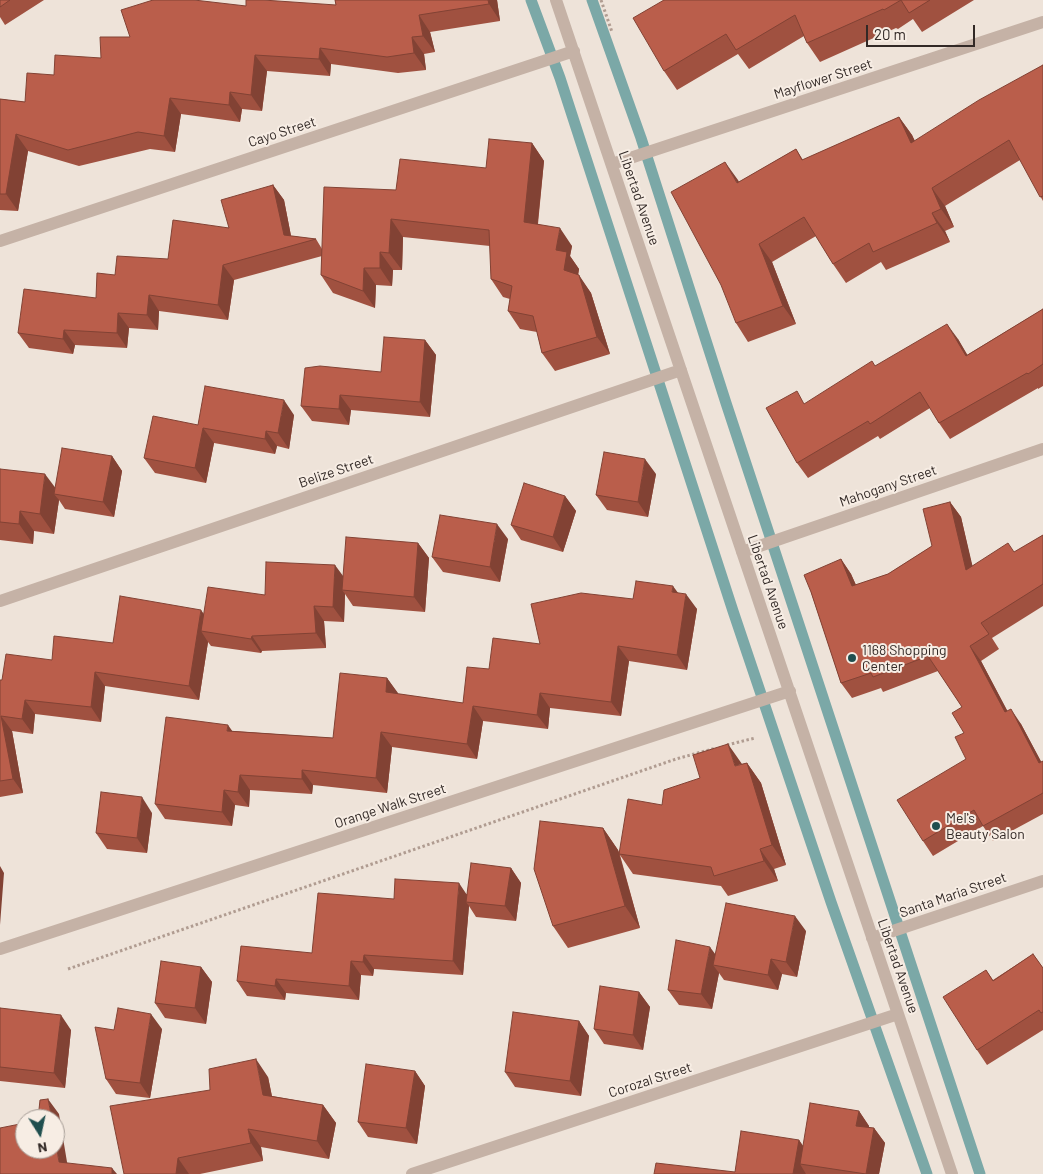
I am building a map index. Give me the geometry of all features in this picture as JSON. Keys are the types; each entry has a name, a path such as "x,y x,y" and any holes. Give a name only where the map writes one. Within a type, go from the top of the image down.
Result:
{"street":[{"name":"Libertad Avenue","path":"556,0 952,1174"},
{"name":"Mayflower Street","path":"612,164 1043,22"},
{"name":"Cayo Street","path":"0,241 574,51"},
{"name":"Belize Street","path":"0,601 681,370"},
{"name":"Mahogany Street","path":"742,552 1043,449"},
{"name":"Orange Walk Street","path":"0,949 790,691"},
{"name":"Santa Maria Street","path":"872,938 1043,881"},
{"name":"Corozal Street","path":"412,1174 898,1014"}],"path":[{"path":"601,0 612,32"},
{"path":"68,969 676,759 755,738"}],"building":[{"path":"0,0 10,0 0,7"},
{"path":"153,0 194,0 246,6 246,0 336,5 335,0 488,0 489,4 419,15 423,36 412,37 414,53 387,57 320,48 319,59 255,55 251,95 230,92 229,105 170,98 164,136 138,132 68,150 16,134 6,194 0,194 0,99 25,102 27,73 54,75 55,55 101,58 100,37 130,37 121,10"},
{"path":"664,0 901,0 884,10 807,43 795,15 736,50 726,34 664,71 633,18"},
{"path":"901,0 930,0 909,13"},
{"path":"1043,65 1043,196 1040,197 1009,140 932,188 941,209 932,213 937,223 873,252 869,243 833,264 804,217 759,244 783,306 736,323 721,285 671,192 725,162 737,183 796,149 802,160 899,117 911,143 979,100"},
{"path":"489,139 532,143 524,222 560,228 556,250 567,252 564,270 579,275 597,337 542,353 533,316 508,311 512,286 491,279 489,230 391,219 389,253 380,252 380,268 364,268 363,291 321,275 324,187 396,190 400,159 486,168"},
{"path":"273,185 284,235 316,239 223,265 218,305 149,295 147,315 118,313 117,333 64,330 63,339 18,333 24,289 96,298 97,273 115,275 117,256 168,259 173,220 229,228 221,200"},
{"path":"1043,309 1043,364 939,423 920,392 870,424 868,421 797,463 766,408 797,391 804,404 872,361 875,366 947,324 966,356"},
{"path":"384,337 425,340 420,402 340,395 339,409 301,406 305,368 320,366 381,372"},
{"path":"205,386 284,400 278,433 266,431 265,439 203,428 195,468 144,458 153,416 198,425"},
{"path":"62,448 112,456 103,502 54,494"},
{"path":"604,452 645,459 638,502 596,495"},
{"path":"0,469 45,474 40,514 20,511 19,524 0,522"},
{"path":"524,483 565,496 553,537 511,525"},
{"path":"950,502 966,570 1008,543 1014,552 1043,535 1043,584 981,623 989,634 970,646 1005,712 1011,709 1039,763 1043,761 1043,793 983,826 974,810 923,841 897,800 966,759 955,737 964,733 952,713 962,707 928,656 873,677 871,673 841,683 804,575 841,559 852,586 888,574 932,546 923,509"},
{"path":"440,515 497,524 490,567 432,557"},
{"path":"346,537 418,543 414,597 342,590"},
{"path":"266,562 335,565 333,607 314,606 316,633 252,636 251,639 201,631 208,587 265,595"},
{"path":"636,581 673,586 672,592 686,594 677,655 618,646 611,702 540,693 537,715 473,706 467,744 381,732 376,778 302,770 302,779 240,775 238,792 224,790 222,812 155,804 166,717 228,725 227,731 333,738 340,673 387,678 386,692 463,703 467,667 489,669 493,638 540,644 531,604 581,593 633,599"},
{"path":"120,596 201,610 189,686 95,672 91,707 25,700 22,719 1,716 13,779 0,781 0,680 2,680 6,654 52,660 54,636 113,643"},
{"path":"728,744 735,766 747,763 772,845 760,849 764,861 714,876 711,867 619,854 628,799 662,805 664,790 700,778 693,755"},
{"path":"101,792 142,797 137,838 96,833"},
{"path":"540,821 603,828 625,906 553,926 534,869"},
{"path":"471,863 511,868 505,906 466,902"},
{"path":"395,879 459,883 453,961 364,955 363,962 351,961 349,986 276,979 275,986 237,981 241,946 312,953 318,893 394,899"},
{"path":"726,903 795,916 786,962 771,959 768,975 713,965"},
{"path":"676,940 710,947 701,994 668,990"},
{"path":"1033,954 1043,968 1043,1012 1041,1013 1039,1010 977,1050 943,997 986,970 993,981"},
{"path":"161,961 201,967 195,1008 155,1003"},
{"path":"600,986 639,992 633,1035 594,1029"},
{"path":"0,1008 61,1015 54,1073 0,1067"},
{"path":"118,1008 151,1014 140,1083 106,1079 95,1027 114,1030"},
{"path":"513,1012 579,1021 570,1081 505,1072"},
{"path":"256,1059 263,1095 323,1105 317,1141 248,1129 251,1143 178,1158 176,1174 124,1174 110,1106 210,1090 209,1069"},
{"path":"366,1064 415,1071 406,1128 358,1122"},
{"path":"48,1099 50,1109 39,1109 40,1100"},
{"path":"810,1103 859,1111 856,1126 874,1128 866,1174 800,1164"},
{"path":"15,1125 15,1159 58,1159 59,1162 112,1168 112,1174 0,1174 0,1128"},
{"path":"741,1131 799,1140 793,1174 654,1174 656,1163 735,1172"}],"waterway":[{"path":"531,0 560,78 733,611 831,902 927,1174"},
{"path":"592,0 641,138 726,403 980,1174"}],"place":[{"name":"1168 Shopping Center","path":"852,658"},
{"name":"Mel's Beauty Salon","path":"936,826"}]}
